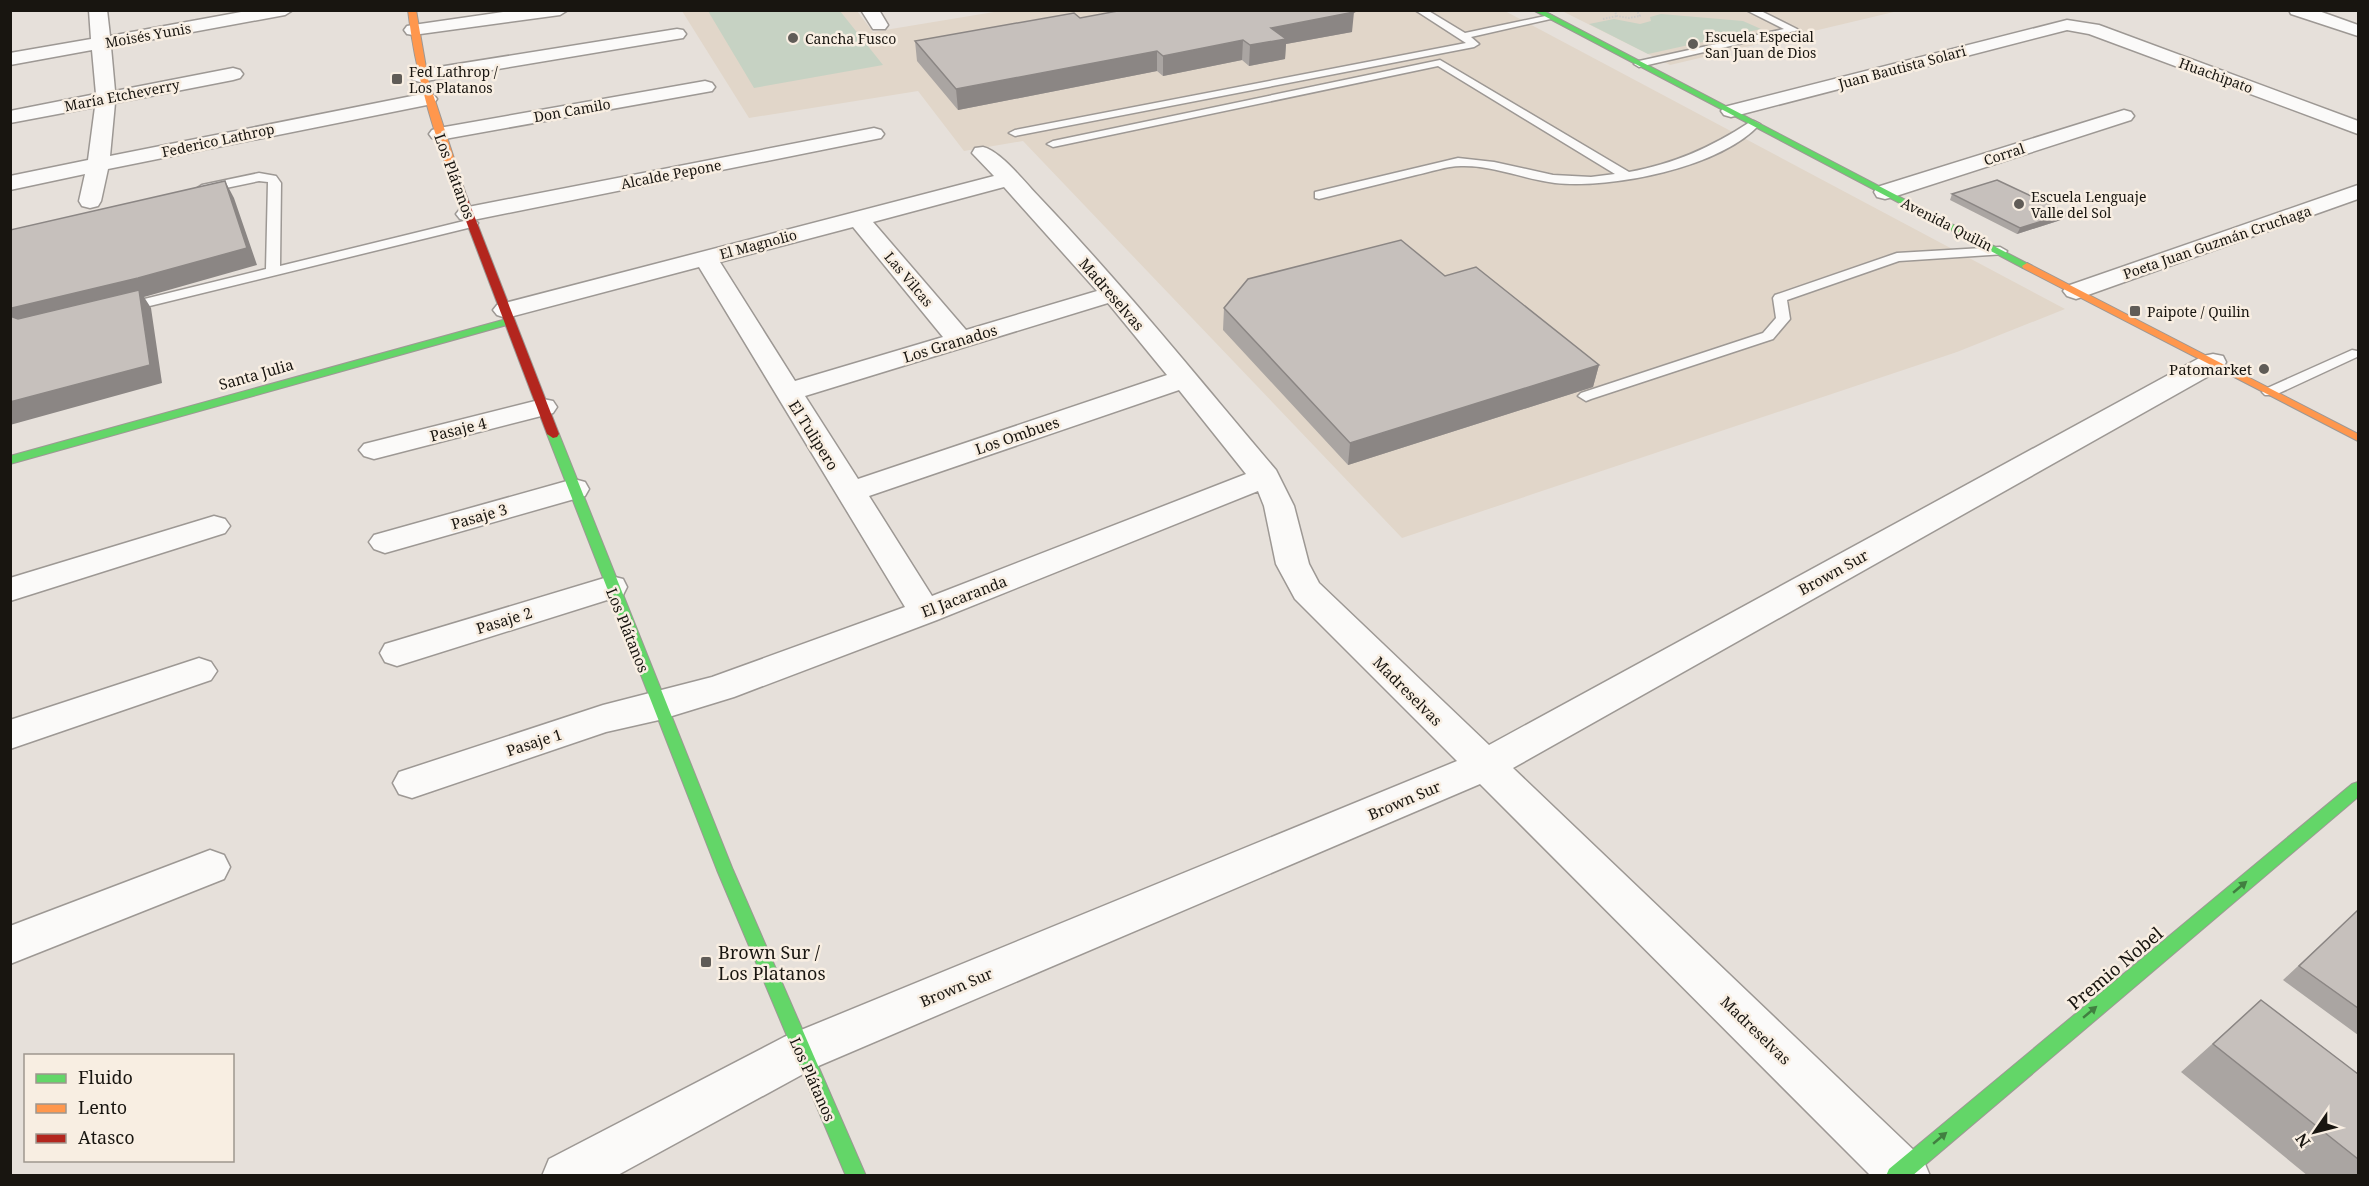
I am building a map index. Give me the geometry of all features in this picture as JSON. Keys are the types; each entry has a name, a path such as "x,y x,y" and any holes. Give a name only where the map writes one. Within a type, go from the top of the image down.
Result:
{"street":[{"path":"94,209 106,98 98,10"},
{"name":"Moisés Yunis","path":"10,59 285,10"},
{"name":"Los Plátanos","path":"412,10 420,76 470,218 611,587 800,1052 856,1176"},
{"path":"413,30 560,10"},
{"name":"Avenida Quilín","path":"1536,10 2358,438"},
{"path":"2297,10 2358,31"},
{"name":"Juan Bautista Solari","path":"1731,111 2057,26 2074,25"},
{"name":"Huachipato","path":"2074,25 2093,29 2358,128"},
{"path":"420,76 676,34"},
{"name":"María Etcheverry","path":"10,117 233,74"},
{"name":"Don Camilo","path":"439,134 705,87"},
{"name":"Federico Lathrop","path":"10,183 427,99"},
{"name":"Corral","path":"1885,192 2124,116"},
{"name":"Alcalde Pepone","path":"470,218 874,134"},
{"name":"Madreselvas","path":"983,153 1010,179 1113,294 1265,477 1281,505 1291,559 1300,582 1307,591 1901,1174"},
{"name":"El Magnolio","path":"508,315 705,258 1010,179"},
{"name":"Poeta Juan Guzmán Cruchaga","path":"2076,291 2358,192"},
{"name":"Las Vilcas","path":"858,218 960,340"},
{"name":"El Tulipero","path":"705,258 925,612"},
{"name":"Los Granados","path":"787,392 1113,294"},
{"name":"Santa Julia","path":"10,460 508,315"},
{"name":"Brown Sur","path":"566,1176 800,1052 1484,766 2213,362"},
{"name":"Los Ombues","path":"850,492 1184,379"},
{"name":"Pasaje 4","path":"374,450 543,407"},
{"name":"El Jacaranda","path":"659,706 721,688 925,612 1265,477"},
{"name":"Pasaje 3","path":"385,542 574,489"},
{"path":"10,590 214,526"},
{"name":"Pasaje 2","path":"397,653 611,587"},
{"path":"10,735 199,671"},
{"name":"Pasaje 1","path":"412,783 603,719 659,706"},
{"name":"Premio Nobel","path":"1901,1174 2358,788"},
{"path":"10,945 210,867"}],"lane":[{"path":"1015,133 1474,44 1419,10"},
{"path":"1639,64 1794,30 1750,10"},
{"path":"1463,36 1550,18"},
{"path":"1053,144 1440,63 1625,175"},
{"path":"1319,195 1458,162 1478,162 1551,178 1585,181 1651,171 1707,153 1754,124"},
{"path":"191,191 259,177 272,179 275,183 273,270"},
{"path":"111,311 470,218"},
{"path":"1586,396 1768,336 1783,319 1780,298 1791,294 1897,257 2000,251"},
{"path":"2270,392 2352,354"}],"path":[{"path":"1614,10 1617,16 1629,18 1640,16 1637,11 1643,10"}],"shaded area":[{"path":"1006,10 1505,11 2065,309 1957,352 1402,538 1023,141 964,151 918,91 749,118 682,11 857,11 873,32"},
{"name":"Escuela Especial San Juan de Dios","path":"1562,11 1898,11 1670,65"}],"green space":[{"name":"Cancha Fusco","path":"708,11 840,11 883,65 754,88"},
{"path":"1661,14 1743,21 1761,29 1648,54 1589,24 1614,19 1640,24 1651,21 1650,17"}],"building":[{"path":"1123,10 1352,10 1354,12 1271,28 1286,39 1250,45 1243,40 1163,56 1157,51 956,89 915,41 1074,13 1080,18"},
{"path":"1997,180 2067,213 2020,228 1952,194"},
{"path":"225,181 247,248 138,278 10,309 10,230"},
{"path":"1401,240 1445,276 1476,267 1599,365 1350,443 1224,308 1248,279"},
{"path":"139,290 150,365 10,402 10,316 18,319"},
{"path":"2358,910 2358,1008 2299,966"},
{"path":"2261,1000 2358,1074 2358,1159 2213,1044"}],"traffic: fast":[{"path":"1536,10 2027,266"},
{"path":"10,460 510,321"},
{"path":"553,434 725,870 856,1176"},
{"path":"1896,1176 2358,788"}],"traffic: slow":[{"path":"412,10 419,57 436,125 460,192"},
{"path":"2027,266 2358,438"}],"traffic: jam":[{"path":"460,192 553,434"}],"place":[{"name":"Cancha Fusco","path":"793,38"},
{"name":"Escuela Especial San Juan de Dios","path":"1693,44"},
{"name":"Fed Lathrop / Los Platanos","path":"397,79"},
{"name":"Escuela Lenguaje Valle del Sol","path":"2019,204"},
{"name":"Paipote / Quilin","path":"2135,311"},
{"name":"Patomarket","path":"2264,369"},
{"name":"Brown Sur / Los Platanos","path":"706,962"}]}
